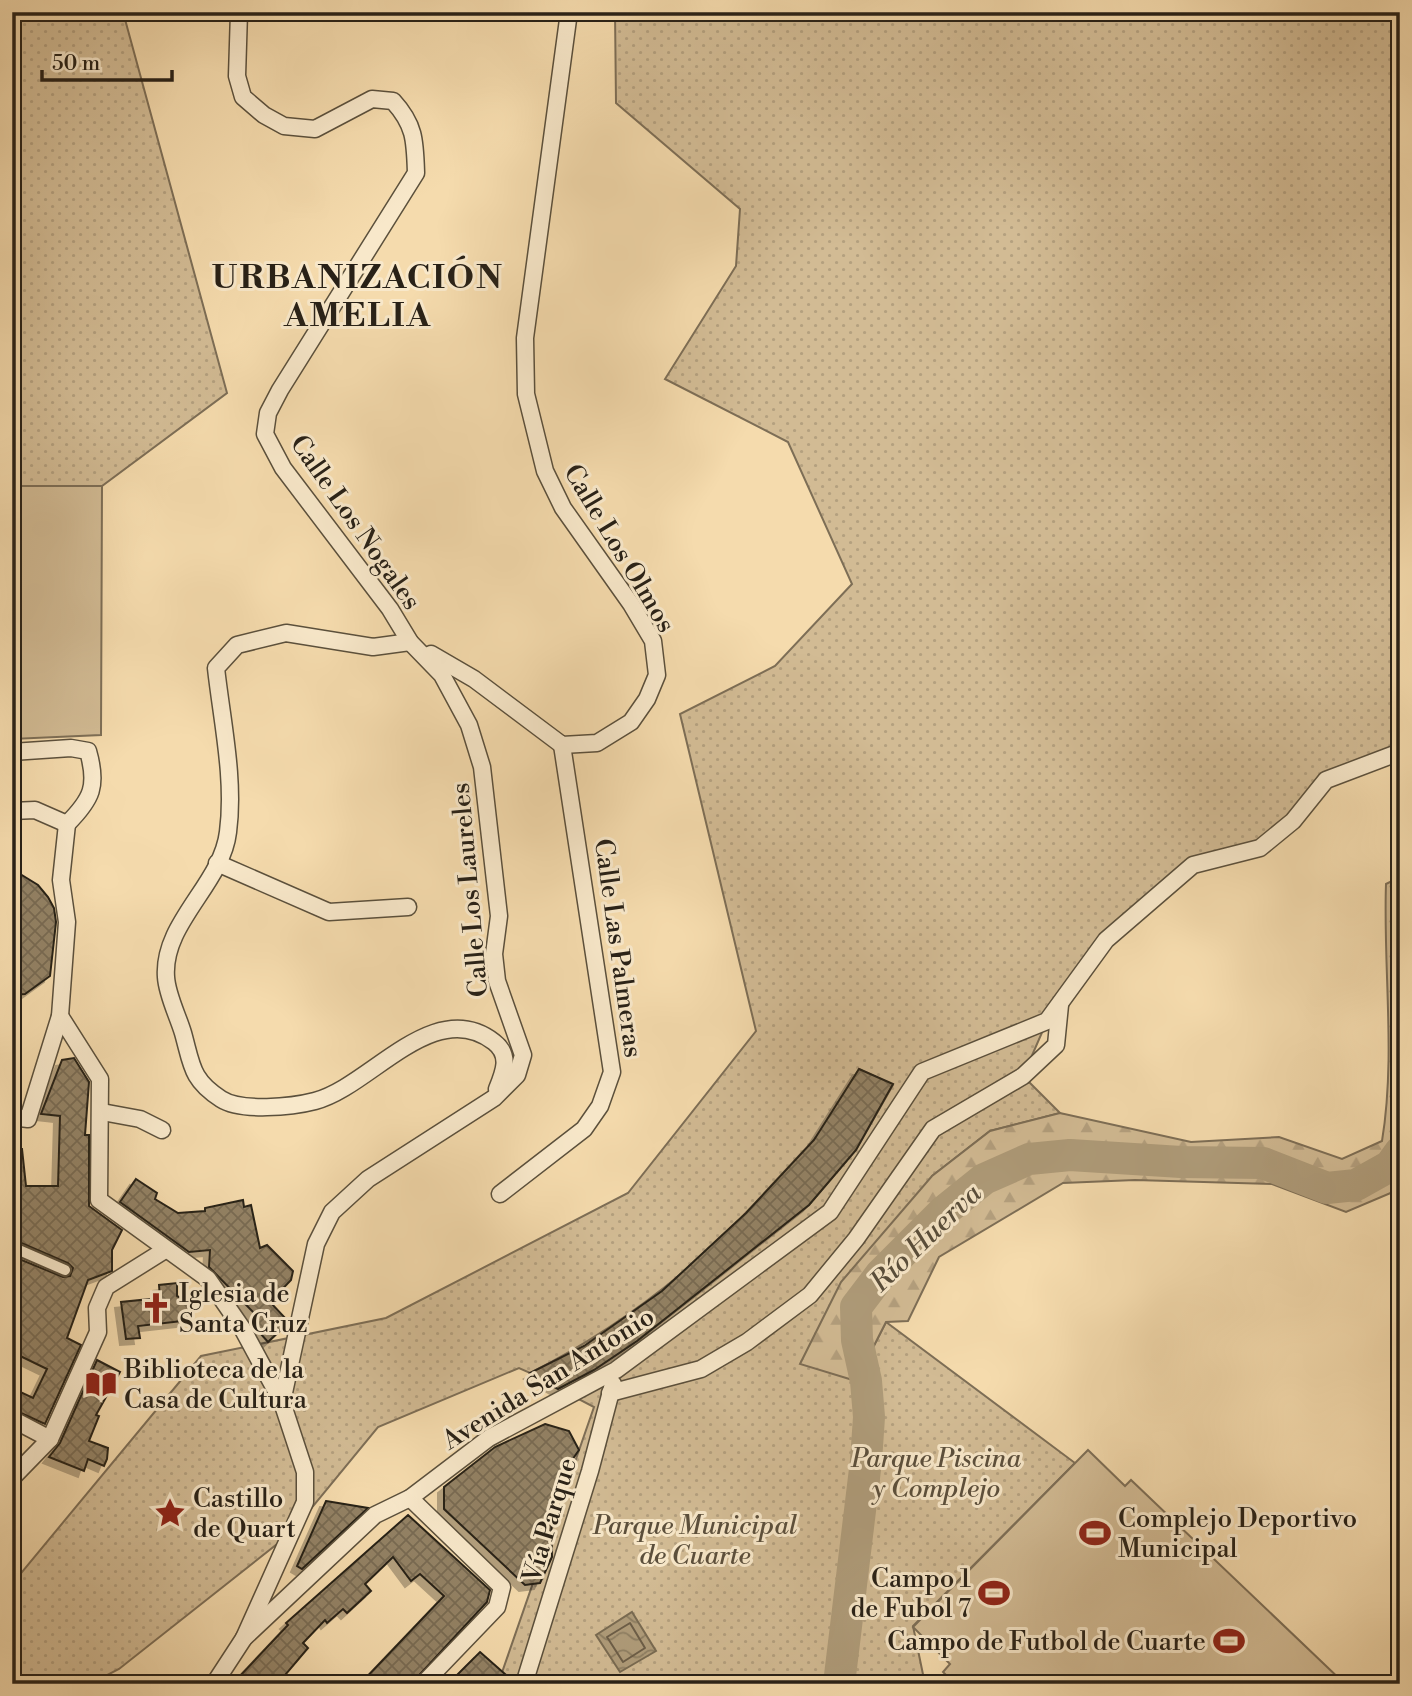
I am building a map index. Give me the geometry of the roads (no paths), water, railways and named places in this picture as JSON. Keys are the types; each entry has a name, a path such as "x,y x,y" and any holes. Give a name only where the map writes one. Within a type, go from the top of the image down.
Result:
{"street":[{"name":"Calle Los Nogales","path":"239,12 237,76 243,97 264,116 284,126 315,129 372,99 393,101 410,119 416,173 280,390 268,414 265,435 283,468 390,609 411,642"},
{"name":"Calle Los Olmos","path":"562,745 597,743 631,722 647,699 657,675 653,641 631,604 563,508 545,471 526,394 525,338 569,12"},
{"path":"494,1098 505,1071 505,1057 500,1046 486,1035 467,1028 450,1028 401,1048 350,1085 316,1101 251,1108 223,1101 196,1079 166,977 170,947 217,863 228,836 231,797 216,668 237,645 286,632 373,647 411,642 474,679 562,745"},
{"name":"Calle Los Laureles","path":"282,1402 316,1244 332,1212 368,1179 494,1098 517,1075 523,1055 497,981 494,954 499,916 482,767 468,725 442,674 411,642"},
{"name":"Calle Las Palmeras","path":"500,1194 584,1129 600,1106 612,1072 562,745"},
{"path":"12,752 71,748 88,751 94,771 88,803 67,824 61,880 67,922 60,1016 28,1119 12,1117"},
{"path":"610,1393 701,1369 747,1342 810,1295 856,1239 933,1129 1023,1076 1056,1045 1061,1003 1106,940 1193,866 1260,848 1293,821 1326,780 1400,752"},
{"path":"12,811 35,810 67,824"},
{"path":"217,863 329,912 408,907"},
{"name":"Avenida San Antonio","path":"214,1684 244,1638 375,1515 410,1497 489,1438 616,1370 830,1212 922,1072 1047,1021 1061,1003"},
{"path":"60,1016 100,1079 102,1112 99,1200 208,1279 242,1328 282,1402 305,1472 305,1502 244,1638"},
{"path":"102,1112 140,1118 162,1130"},
{"path":"12,1247 65,1270"},
{"path":"12,1478 50,1439 99,1332 97,1308 106,1287 166,1250"},
{"name":"Vía Parque","path":"524,1684 616,1370"},
{"path":"12,1419 50,1439"},
{"path":"410,1497 502,1587 497,1607 423,1684"}],"water":[{"path":"632,1612 656,1651 620,1672 596,1635"}],"waterway":[{"name":"Río Huerva","path":"839,1684 869,1417 866,1381 857,1340 856,1307 881,1274 943,1212 984,1179 1029,1159 1070,1155 1181,1162 1263,1163 1327,1188 1356,1185 1390,1166 1400,1152"}],"place":[{"name":"Iglesia de Santa Cruz","path":"156,1308"},
{"name":"Biblioteca de la Casa de Cultura","path":"101,1384"},
{"name":"Castillo de Quart","path":"170,1513"},
{"name":"Complejo Deportivo Municipal","path":"1095,1533"},
{"name":"Campo 1 de Fubol 7","path":"994,1593"},
{"name":"Campo de Futbol de Cuarte","path":"1229,1641"}],"district":[{"name":"URBANIZACIÓN AMELIA","path":"358,295"}],"park label":[{"name":"Parque Piscina y Complejo","path":"936,1473"},
{"name":"Parque Municipal de Cuarte","path":"695,1540"}]}
